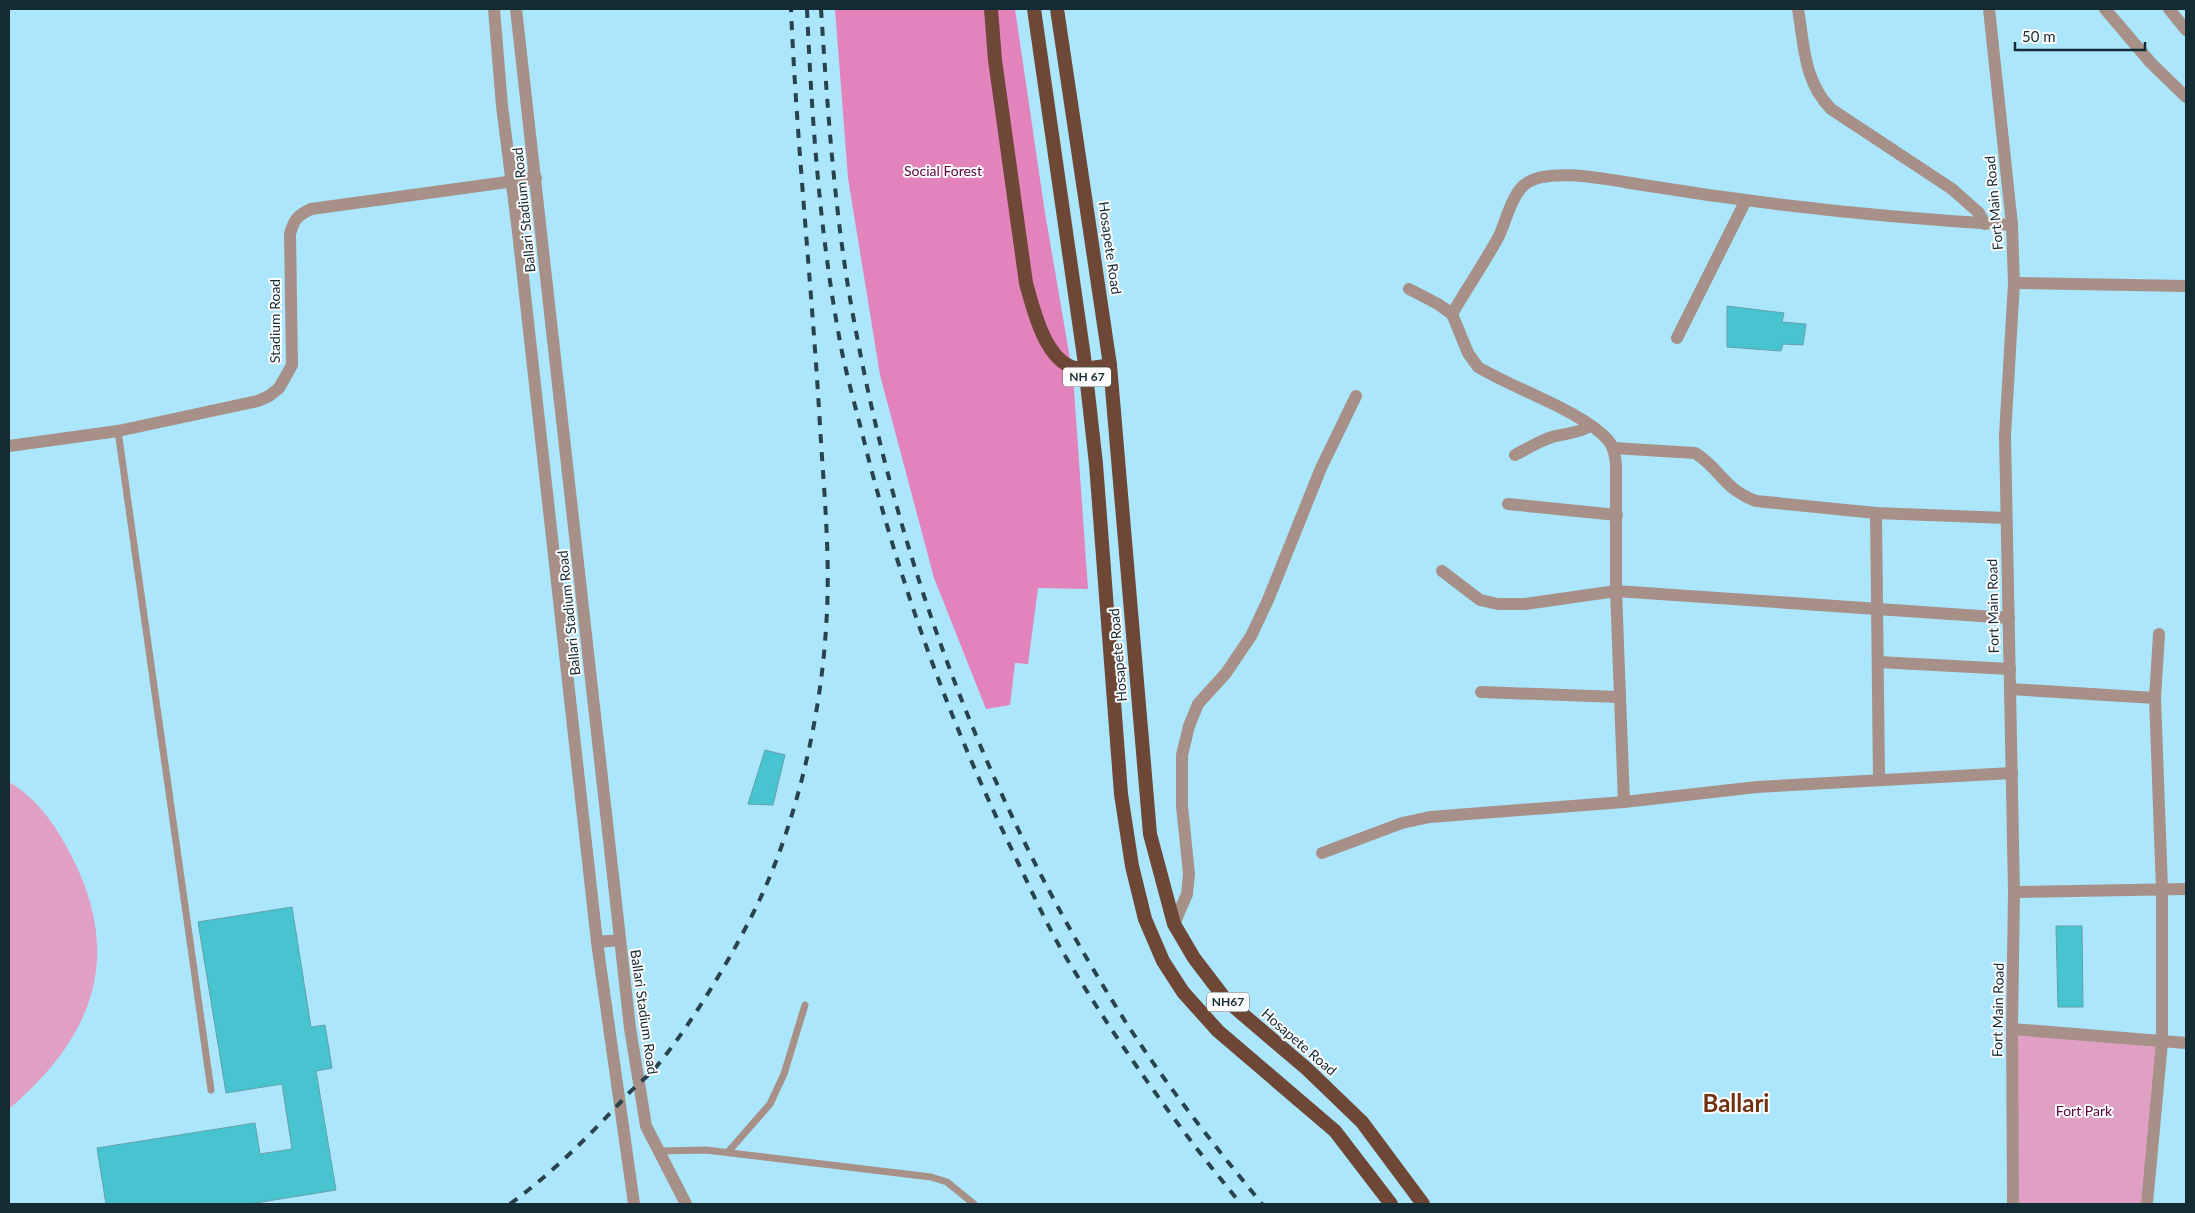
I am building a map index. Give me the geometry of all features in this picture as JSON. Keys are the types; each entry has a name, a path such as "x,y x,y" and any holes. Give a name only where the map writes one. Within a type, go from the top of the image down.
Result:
{"highway":[{"path":"991,9 995,60 1026,283 1044,337 1053,352 1074,368 1110,365"},
{"name":"Hosapete Road","path":"1034,9 1086,368 1096,464 1116,749"},
{"name":"Hosapete Road","path":"1057,9 1110,365 1150,834 1174,924 1194,958 1226,1000 1307,1069 1362,1122 1423,1203"},
{"name":"NH67","path":"1116,749 1132,866 1145,919 1163,961 1183,992 1218,1031 1335,1131 1390,1204"}],"street":[{"name":"Ballari Stadium Road","path":"494,9 510,182 518,232 597,942 634,1204"},
{"name":"Ballari Stadium Road","path":"516,9 630,1028 646,1126 686,1204"},
{"path":"1798,9 1808,67 1819,97 1831,109 1952,189 1978,213 1985,224"},
{"name":"Fort Main Road","path":"1989,9 2012,225 2014,283 2005,435 2014,892 2012,1029 2013,1204"},
{"path":"2105,9 2151,63 2185,95"},
{"path":"2169,9 2186,30"},
{"path":"1452,314 1498,236 1524,185 1537,179 1556,175 1602,179 1745,202 2012,225"},
{"name":"Stadium Road","path":"9,446 118,431 258,401 280,388 292,365 290,234 292,223 298,215 311,209 536,178"},
{"path":"1677,338 1745,202"},
{"path":"2014,283 2186,286"},
{"path":"1409,289 1438,304 1452,314 1468,353 1478,367 1590,426 1608,439 1614,448 1616,465 1616,591 1624,802"},
{"path":"1174,924 1187,894 1189,874 1182,806 1182,755 1189,726 1198,704 1226,673 1251,636 1268,600 1320,468 1356,396"},
{"path":"1515,455 1545,440 1579,433 1590,426"},
{"path":"1614,448 1694,453 1705,459 1724,482 1740,495 1756,501 1876,513 2006,518"},
{"path":"1508,504 1616,515"},
{"path":"1876,513 1879,780"},
{"path":"1442,571 1480,600 1498,604 1525,604 1616,591 2008,618"},
{"path":"2147,1204 2162,1042 2162,890 2155,698 2159,634"},
{"path":"1878,662 2010,669"},
{"path":"2010,688 2155,698"},
{"path":"1481,692 1619,697"},
{"path":"1322,853 1402,824 1430,818 1624,802 1757,787 2012,773"},
{"path":"2014,892 2186,889"},
{"path":"597,942 620,940"},
{"path":"2012,1029 2186,1044"}],"lane":[{"path":"118,431 211,1090"},
{"path":"728,1152 770,1104 784,1074 805,1005"},
{"path":"659,1151 728,1152 940,1179 974,1204"}],"green space":[{"name":"Social Forest","path":"835,9 1015,9 1045,213 1073,376 1088,589 1038,588 1028,664 1015,663 1010,705 986,709 934,578 880,375 848,178"},
{"path":"9,782 38,805 60,835 72,857 88,894 96,929 97,963 91,995 79,1025 61,1054 38,1082 9,1109"},
{"name":"Fort Park","path":"2017,1035 2158,1045 2146,1204 2015,1204"}],"building":[{"path":"1727,306 1784,313 1782,322 1806,324 1803,345 1783,344 1781,351 1727,347"},
{"path":"765,750 785,755 773,805 748,804"},
{"path":"292,907 311,1027 325,1025 332,1068 316,1071 336,1190 249,1204 106,1204 97,1148 255,1123 260,1154 292,1149 282,1084 226,1093 198,922"},
{"path":"2056,926 2082,926 2083,1007 2058,1007"}],"railway":[{"path":"510,1204 542,1179 601,1123 661,1061 688,1024 727,961 760,899 785,836 805,766 819,696 826,628 828,577 817,374 791,9"},
{"path":"807,9 818,181 828,267 842,352 881,505 929,655 989,801 1061,949 1102,1015 1146,1080 1192,1143 1241,1204"},
{"path":"821,9 837,208 855,326 896,504 923,592 953,678 988,763 1026,846 1069,926 1115,1005 1167,1082 1262,1204"}],"district":[{"name":"Ballari","path":"1736,1104"}]}
